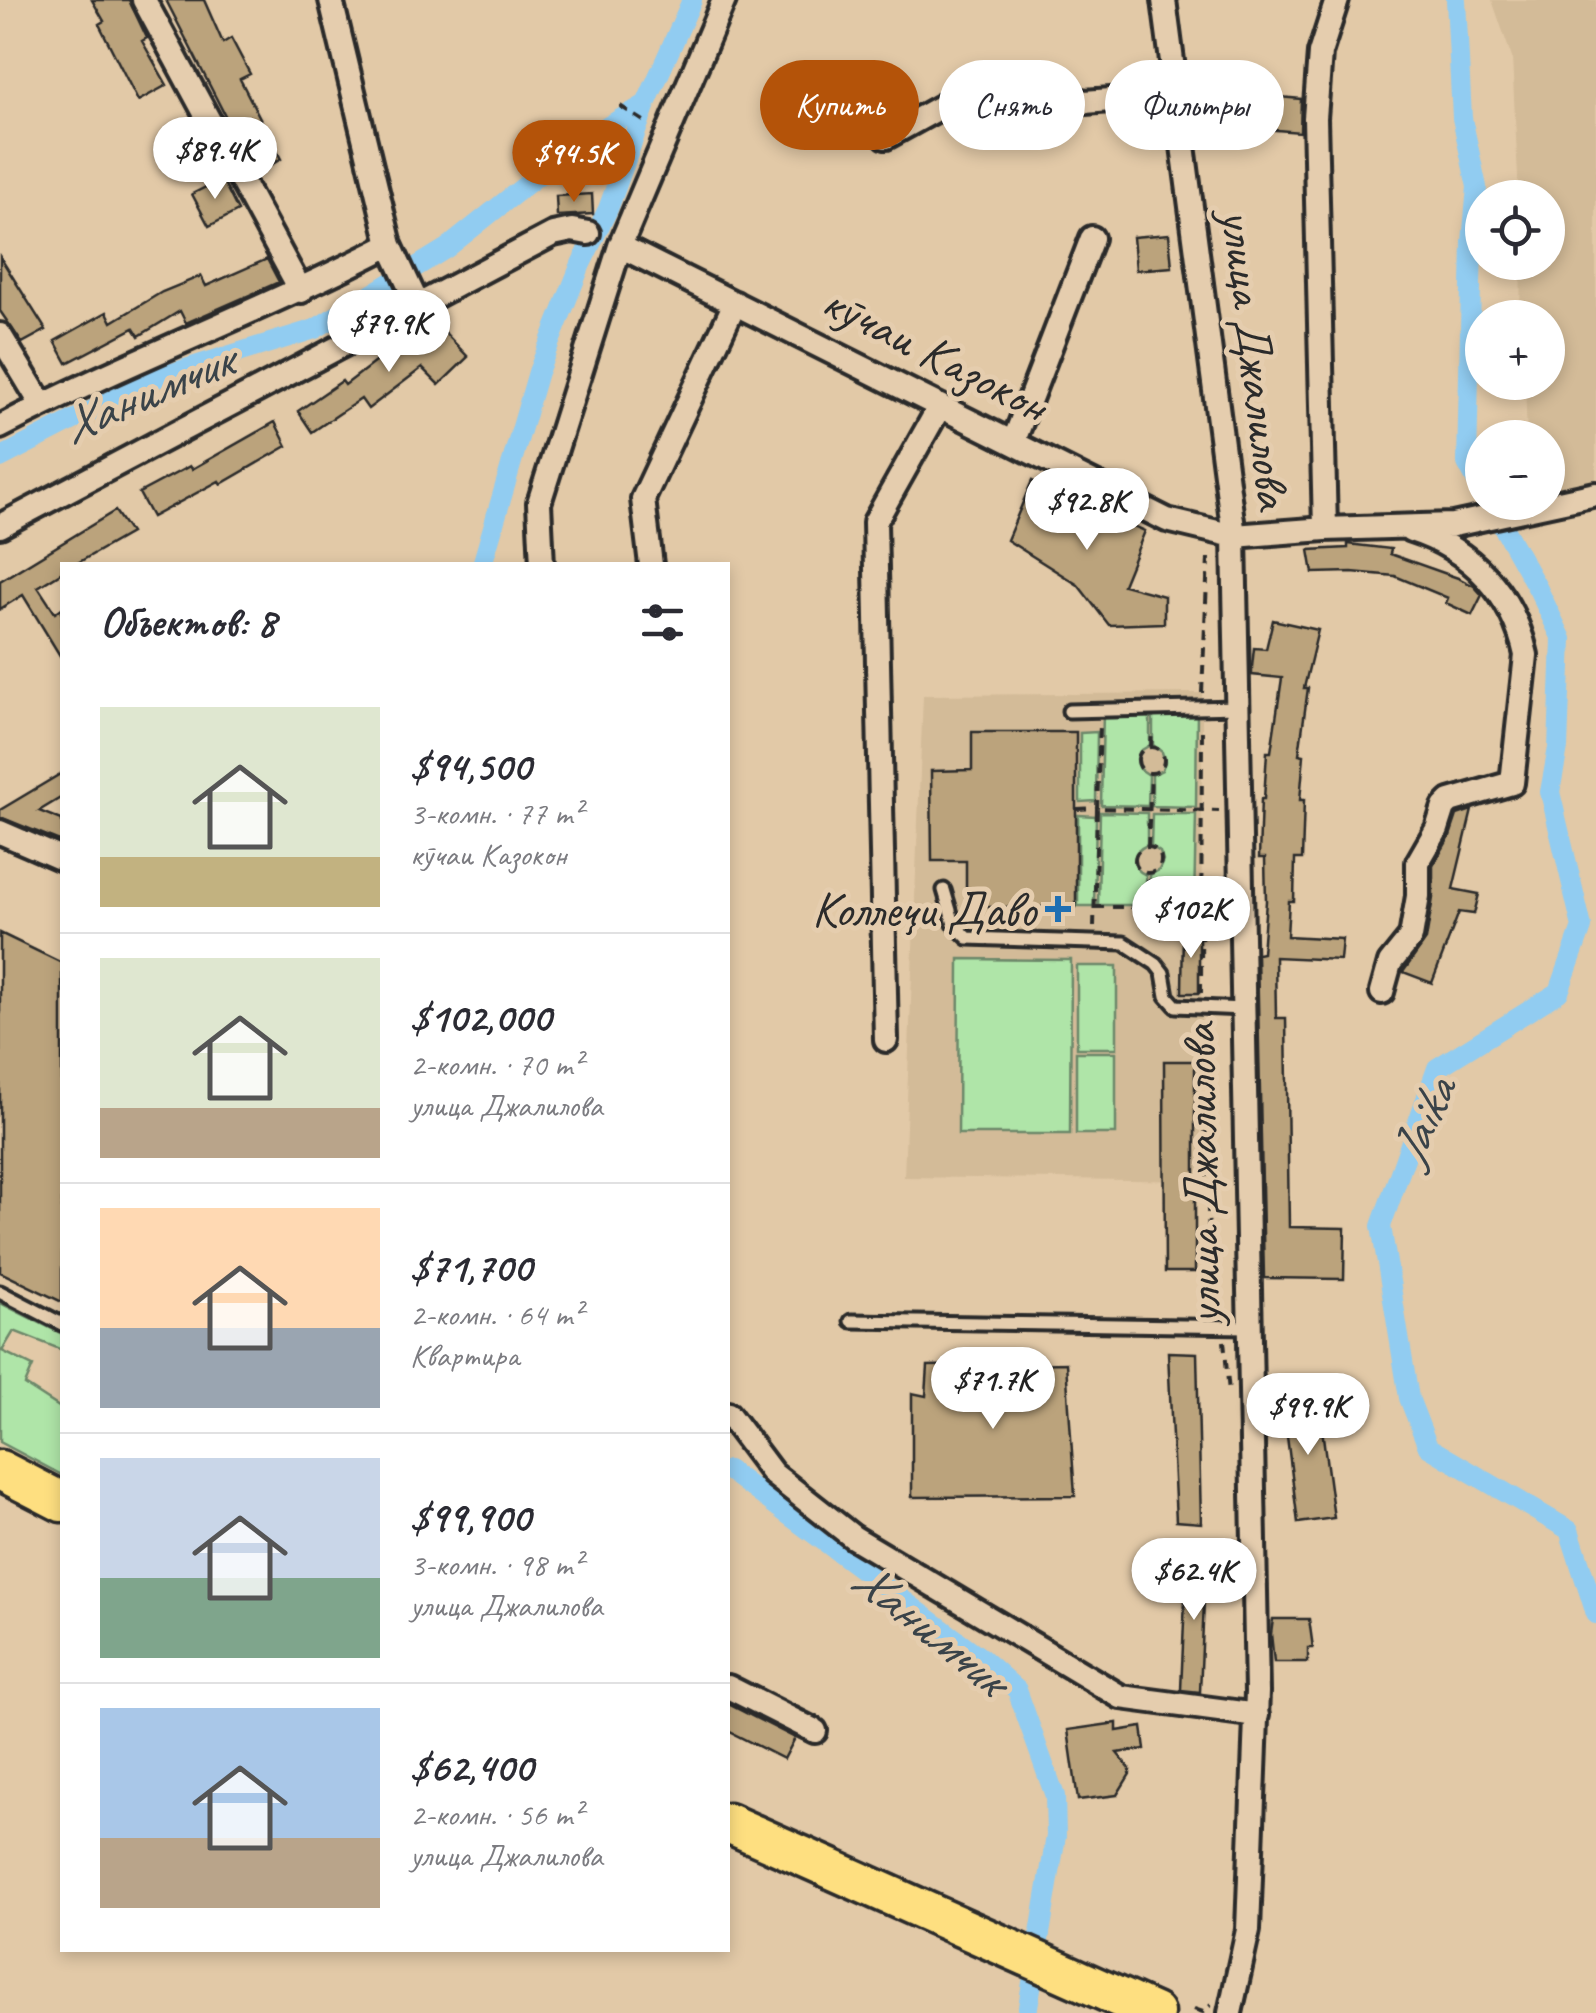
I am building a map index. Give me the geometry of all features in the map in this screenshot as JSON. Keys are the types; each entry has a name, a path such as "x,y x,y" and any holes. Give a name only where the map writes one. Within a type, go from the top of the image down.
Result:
{"highway":[{"path":"0,1470 60,1501"},
{"path":"730,1824 1154,2013"}],"street":[{"path":"144,0 300,291"},
{"path":"331,0 390,244 418,305"},
{"path":"542,562 539,503 604,239 667,135 724,0"},
{"name":"улица Джалилова","path":"1164,0 1172,60"},
{"path":"1325,528 1315,118 1320,53 1337,0"},
{"path":"919,119 966,94 1017,87 1085,102 1105,100"},
{"name":"улица Джалилова","path":"1183,150 1234,536 1257,1715 1248,1930 1222,2005"},
{"path":"0,526 552,234 572,230 604,239"},
{"path":"1014,443 1092,238"},
{"name":"кӯчаи Казокон","path":"604,239 1168,520 1234,536 1325,528 1453,525 1474,520"},
{"path":"0,427 300,291 390,244"},
{"path":"651,562 643,499 735,304"},
{"path":"0,335 42,405"},
{"path":"886,1040 875,522 940,406"},
{"path":"1565,500 1596,494"},
{"path":"1382,992 1390,963 1410,937 1418,896 1418,862 1437,830 1444,807 1450,801 1512,783 1526,655 1522,636 1502,592 1488,577 1439,540 1398,526"},
{"path":"0,832 60,858"},
{"path":"730,1417 772,1474 853,1537 1122,1697 1257,1715"},
{"path":"730,1688 816,1731"}],"lane":[{"path":"1069,711 1237,706"},
{"path":"944,890 954,924 962,936 1124,944 1156,964 1172,1003 1243,1009"},
{"path":"0,1292 60,1323"},
{"path":"851,1321 1248,1327"}],"path":[{"path":"620,106 667,135"},
{"path":"1208,558 1202,706 1202,1006 1208,1239 1223,1326 1229,1398"},
{"path":"1094,927 1100,710"},
{"path":"1151,747 1152,731"},
{"path":"1151,747 1160,750 1164,762 1160,770 1150,773 1141,769 1138,761 1140,752 1151,747"},
{"path":"1148,847 1150,773"},
{"path":"1077,809 1239,812"},
{"path":"1148,847 1158,851 1162,860 1156,870 1148,873 1138,868 1135,860 1138,852 1148,847"},
{"path":"1094,908 1148,907 1148,873"},
{"path":"1194,2009 1203,2012 1222,2005"}],"shaded area":[{"path":"1492,0 1596,0 1596,480 1565,485 1565,420 1526,420 1526,400 1565,400 1565,300 1520,300 1521,280 1565,280 1565,180 1518,180 1512,58"},
{"name":"Коллеҷи Даво","path":"1202,693 1201,1181 904,1177 923,695"}],"green space":[{"path":"1197,709 1196,807 1152,806 1152,775 1162,770 1165,761 1153,745 1153,711"},
{"path":"1150,711 1150,745 1140,751 1137,759 1140,769 1149,775 1148,806 1101,805 1103,712"},
{"path":"1097,732 1096,801 1080,802 1080,733"},
{"path":"1100,812 1147,813 1147,845 1134,860 1146,875 1146,905 1098,905"},
{"path":"1152,814 1196,814 1194,905 1150,905 1150,875 1159,870 1163,861 1160,852 1151,846"},
{"path":"1078,815 1096,816 1094,906 1078,906"},
{"path":"959,959 1071,960 1070,1134 958,1134"},
{"path":"1077,966 1117,966 1117,1048 1077,1048"},
{"path":"1076,1052 1116,1052 1116,1134 1076,1134"},
{"path":"0,1303 60,1333 60,1349 14,1331 2,1351 33,1366 25,1385 60,1408 60,1474 0,1442"}],"building":[{"path":"92,0 129,0 147,38 142,41 167,85 138,101 99,24 104,21"},
{"path":"166,0 204,0 223,43 231,38 250,74 240,79 281,159 255,174"},
{"path":"1284,97 1301,99 1300,132 1284,131"},
{"path":"222,179 238,211 209,226 192,194"},
{"path":"592,194 593,214 557,216 556,196"},
{"path":"1169,234 1172,267 1136,270 1133,237"},
{"path":"0,257 46,330 22,343 0,311"},
{"path":"267,259 279,282 186,323 180,311 139,336 134,328 67,363 55,341 107,312 112,322 162,292 201,276 206,286"},
{"path":"432,319 468,357 439,385 422,368 368,409 361,399 312,432 298,411 342,381 345,385 392,349 395,353"},
{"path":"275,422 287,446 152,517 139,493 190,466 192,469"},
{"path":"1032,481 1145,531 1123,585 1164,596 1164,623 1109,625 1078,585 1007,540"},
{"path":"115,511 130,533 79,562 60,562 60,573 38,587 55,613 60,609 60,656 23,595 0,609 0,581"},
{"path":"1348,544 1391,549 1390,554 1458,578 1482,595 1472,615 1446,603 1448,598 1395,576 1313,573 1309,550 1348,548"},
{"path":"1273,620 1318,630 1304,688 1308,688 1299,754 1304,755 1300,800 1304,800 1302,859 1295,859 1294,901 1289,901 1287,936 1342,939 1340,960 1275,957 1276,1018 1286,1018 1289,1227 1345,1228 1344,1279 1264,1278 1257,954 1262,953 1266,901 1265,858 1259,858 1267,752 1271,752 1282,678 1252,675 1252,667 1254,648 1266,649"},
{"path":"972,732 1076,732 1076,907 966,907 966,861 932,861 931,771 972,770"},
{"path":"60,774 60,798 39,811 60,819 60,841 0,817 0,810"},
{"path":"1472,810 1453,889 1479,894 1474,914 1459,912 1432,983 1403,972 1426,940 1433,898 1433,866 1457,815"},
{"path":"1183,928 1199,928 1199,993 1182,993"},
{"path":"0,933 60,962 60,1301 0,1272"},
{"path":"1164,1061 1195,1061 1195,1272 1165,1272"},
{"path":"1168,1352 1197,1353 1201,1523 1176,1521"},
{"path":"1066,1363 1075,1496 912,1497 912,1393 926,1396 928,1366"},
{"path":"1317,1392 1334,1518 1298,1523 1282,1397"},
{"path":"1187,1554 1206,1555 1200,1692 1181,1690"},
{"path":"1273,1619 1309,1619 1313,1648 1308,1648 1308,1662 1274,1662"},
{"path":"730,1705 795,1738 784,1759 730,1732"},
{"path":"1117,1723 1117,1731 1142,1727 1145,1749 1117,1753 1130,1774 1117,1795 1078,1800 1068,1730"}],"waterway":[{"name":"Ханимчик","path":"0,458 153,379 315,329 447,248 576,145 646,104 692,0"},
{"name":"Jaika","path":"1456,0 1462,118 1477,187 1468,420"},
{"name":"Ханимчик","path":"483,562 538,372 581,264 608,209 646,104"},
{"name":"Jaika","path":"1499,520 1562,639 1558,748 1550,792 1582,927 1559,992 1437,1068 1381,1226 1409,1398 1428,1447 1569,1530 1596,1614"},
{"name":"Ханимчик","path":"730,1471 980,1657 1017,1690 1055,1796 1056,1836 1027,2013"}],"place":[{"name":"Коллеҷи Даво","path":"1058,909"}]}
